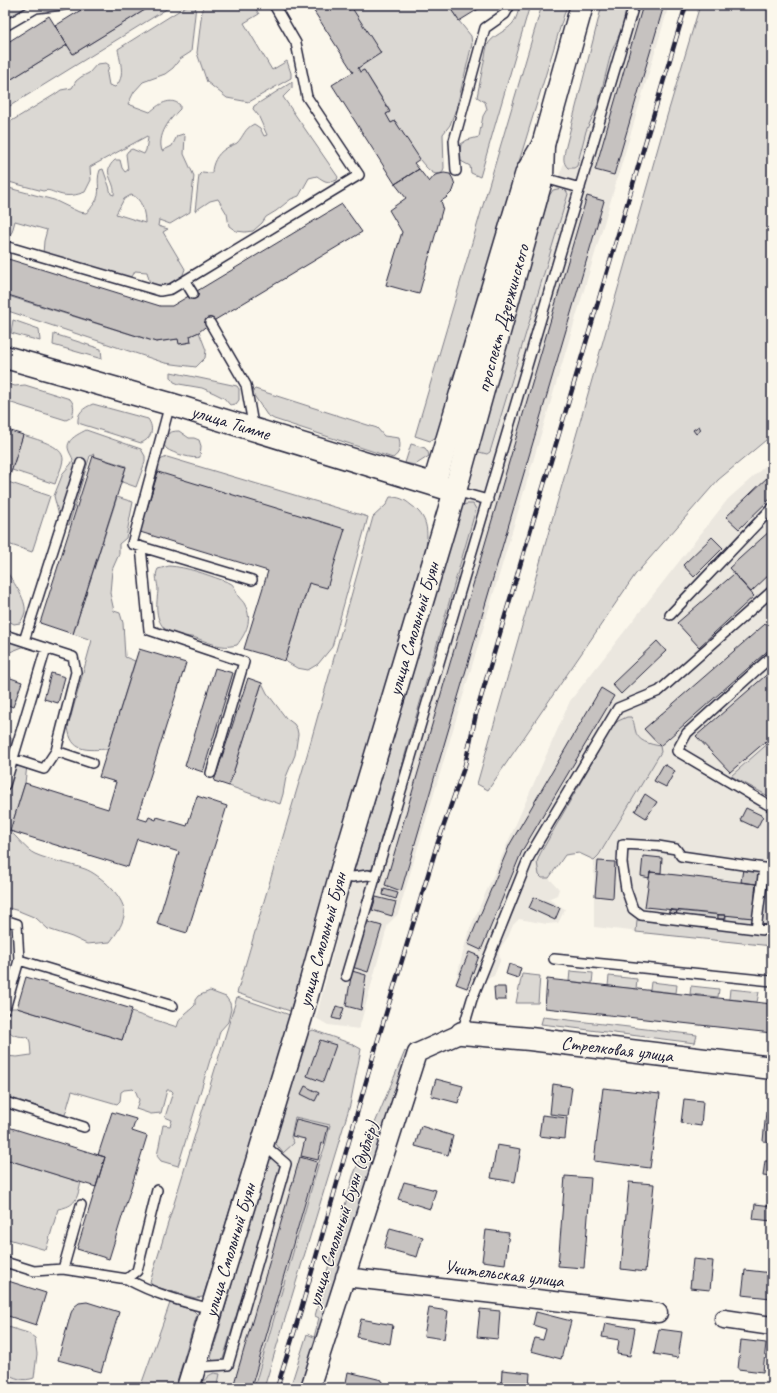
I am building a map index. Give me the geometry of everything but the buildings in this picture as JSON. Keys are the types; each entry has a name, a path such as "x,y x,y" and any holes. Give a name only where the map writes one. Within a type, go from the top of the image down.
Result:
{"main road":[{"name":"проспект Дзержинского","path":"456,491 543,144 582,5"},
{"name":"проспект Дзержинского","path":"434,484 535,175"},
{"name":"улица Тимме","path":"5,358 170,404 456,491"},
{"name":"улица Смольный Буян","path":"188,1388 301,1017 341,875 456,491"},
{"name":"Стрелковая улица","path":"462,1033 772,1068"}],"street":[{"name":"улица Смольный Буян (дублёр)","path":"310,1388 417,1053 462,1033"},
{"name":"Учительская улица","path":"345,1277 658,1313"},
{"path":"724,1319 772,1326"}],"lane":[{"path":"5,26 36,8 63,5"},
{"path":"5,246 160,291 171,289 359,175 307,97 296,43 274,5"},
{"path":"456,171 454,141 485,28 506,14 510,5"},
{"path":"346,976 634,5"},
{"path":"535,175 580,188"},
{"path":"185,281 193,294"},
{"path":"210,323 246,385 254,430"},
{"path":"170,404 132,544 252,580"},
{"path":"24,641 81,463"},
{"path":"456,491 488,500"},
{"path":"670,615 772,508"},
{"path":"141,547 149,630 244,662 211,773"},
{"path":"462,1033 472,999 529,856 618,708 659,691 772,591"},
{"path":"5,635 73,657 76,672 56,751 44,769 13,759"},
{"path":"5,785 46,648"},
{"path":"772,656 687,733 677,751 772,807"},
{"path":"56,751 92,763"},
{"path":"756,929 764,868 681,856 676,849 658,846 623,844 622,863 626,889 633,909 641,915 772,931"},
{"path":"341,875 353,877 368,875 375,877"},
{"path":"5,920 17,924 19,960 5,1010"},
{"path":"554,959 772,982"},
{"path":"19,960 173,1006"},
{"path":"5,1102 84,1127"},
{"path":"195,1367 228,1365 286,1164 262,1143"},
{"path":"127,1279 137,1271 157,1190"},
{"path":"63,1269 81,1205"},
{"path":"5,1262 34,1271 63,1269 127,1279 144,1288 180,1301 212,1309"}],"shaded area":[{"path":"5,5 36,5 5,23"},
{"path":"153,5 173,5 5,109 5,83 67,45 73,54"},
{"path":"188,5 196,5 191,52 180,59 173,68 165,74 143,82 134,92 128,104 150,112 160,104 168,101 176,102 180,105 180,109 165,128 161,139 162,151 172,146 177,136 183,134 185,136 184,154 194,176 190,212 170,224 159,220 158,226 168,229 163,232 185,269 181,280 166,286 150,284 147,272 135,271 131,279 43,254 47,230 15,221 12,232 5,241 5,187 54,200 79,212 86,213 97,200 100,170 103,169 111,194 114,195 113,185 109,173 111,165 115,160 120,160 122,168 125,172 128,170 126,154 128,151 132,149 144,154 148,138 147,136 90,167 91,180 85,192 76,195 62,195 5,181 5,125 61,90 72,88 76,81 89,73 97,64 106,63 109,65 107,74 109,85 115,87 121,74 118,49","holes":["131,195 135,196 142,206 145,223 116,214 124,199"]},
{"path":"203,5 253,5 259,14 244,23 272,70 287,61 291,78 249,102 227,98 207,82 197,53"},
{"path":"345,5 448,5 471,36 472,44 457,106 450,125 443,134 444,168 442,173 433,173 423,163 412,149 395,121 391,123 386,115 390,111 364,70 360,72 358,68 352,8 349,10"},
{"path":"520,5 530,5 480,177 471,173 470,166 459,160 461,144 467,140 479,137 483,116 487,109 485,102 477,97 487,46 492,39 513,23"},
{"path":"542,5 567,5 510,191 467,342 452,378 453,385 436,437 430,441 415,436"},
{"path":"602,5 626,5 624,24 611,53 598,105 586,131 577,166 574,168 568,168 564,162 565,150"},
{"path":"626,5 669,5 398,914 388,924 359,1029 328,1025 316,1018 354,871 364,871 467,504 462,505 476,448 479,452 487,454 491,452 568,194 567,191 559,188 553,190 564,163 568,168 574,168 577,166 586,131 598,105 611,53 622,28"},
{"path":"700,5 772,5 772,435 718,480 635,575 488,790 477,784"},
{"path":"292,82 292,88 283,97 338,177 337,180 331,182 326,181 317,176 309,178 299,196 291,199 266,217 253,231 236,231 229,226 227,214 218,199 210,201 195,211 199,175 202,172 212,173 217,156 222,151 237,143 246,130 254,124 260,128 264,136 267,135 258,115 253,109 254,106"},
{"path":"562,188 565,189 568,194 490,452 487,454 479,452 476,448 549,196 553,190"},
{"path":"5,295 156,342 178,339 180,344 191,342 190,336 199,332 206,350 205,358 196,367 165,363 5,310"},
{"path":"13,320 39,329 40,341 11,333"},
{"path":"54,334 101,349 102,359 53,345"},
{"path":"171,372 237,386 239,389 239,400 236,404 230,405 224,398 202,388 174,382 171,377"},
{"path":"5,383 15,386 25,385 70,399 74,407 72,417 66,420 5,401"},
{"path":"255,389 377,428 384,436 399,438 399,452 393,458 274,419 267,415 253,394"},
{"path":"93,404 148,419 151,426 151,433 147,439 141,443 78,423 81,411"},
{"path":"86,430 141,449 145,456 145,462 136,487 122,482 126,466 93,456 94,454 90,456 69,525 65,524 59,516 54,496 63,473 73,460 68,447 70,441"},
{"path":"179,431 189,438 199,440 201,446 200,457 193,458 184,456 166,448 163,443 165,437 170,432"},
{"path":"23,435 48,443 59,450 63,460 55,484 12,470"},
{"path":"411,444 425,448 429,456 415,465 405,463"},
{"path":"167,457 368,517 332,647 318,664 308,670 297,668 285,661 309,583 158,472 158,462"},
{"path":"772,460 772,618 644,729 661,746 772,647 772,946 594,927 594,860 600,855 661,752 639,738 635,732 634,720 631,717 627,717 622,719 540,854 542,878 549,878 559,889 557,895 548,899 565,909 558,923 547,924 519,919 513,925 508,937 500,948 500,961 494,976 486,979 481,992 469,991 455,984 468,933 570,701 728,499"},
{"path":"8,482 50,496 32,552 5,543 5,491"},
{"path":"117,497 133,502 126,538 119,544 119,554 112,570 110,593 114,611 120,613 123,623 125,657 135,661 108,749 93,750 76,746 70,735 68,727 92,640 73,634"},
{"path":"390,497 404,500 421,514 427,531 425,551 290,1011 237,993 307,755 373,517 386,505"},
{"path":"473,504 476,509 372,869 354,871 462,505"},
{"path":"169,566 196,571 230,583 233,586 244,604 248,616 246,631 237,645 215,645 196,638 175,634 164,628 157,614 158,590 156,574 158,569"},
{"path":"5,569 24,601 25,612 20,623 14,624 5,619"},
{"path":"5,640 25,646 5,654"},
{"path":"262,683 267,693 286,718 294,724 298,734 295,755 286,777 280,804 229,786"},
{"path":"627,717 632,718 638,737 644,742 660,746 661,752 599,855 594,860 579,853 565,855 549,878 542,878 539,875 537,862 540,854 612,727 618,721"},
{"path":"5,734 11,738 11,748 5,758"},
{"path":"772,740 772,798 731,776"},
{"path":"28,756 25,783 10,831 25,847 35,854 85,869 98,876 111,888 122,902 124,909 123,920 110,942 87,944 48,929 36,918 5,907 5,764 10,769 19,764"},
{"path":"772,872 772,928 760,927 768,873"},
{"path":"677,911 718,915 717,921 677,917"},
{"path":"726,915 756,918 753,926 726,922"},
{"path":"637,920 772,934 772,946 636,932"},
{"path":"570,971 593,973 592,984 569,981"},
{"path":"522,974 540,976 538,1003 516,1003"},
{"path":"609,976 637,979 636,989 608,986"},
{"path":"651,982 677,985 676,993 650,990"},
{"path":"691,986 719,989 718,997 690,994"},
{"path":"730,989 759,992 757,1002 729,999"},
{"path":"210,991 226,997 230,1003 231,1009 228,1022 220,1031 210,1060 178,1166 161,1161 157,1156 163,1125 170,1126 172,1120 165,1117 173,1092 171,1090 167,1090 161,1113 151,1114 136,1109 139,1100 133,1089 124,1090 121,1092 120,1101 117,1104 72,1091 65,1115 5,1096 5,1056 17,1057 31,1055 28,1037 14,1035 7,1029 11,1008 17,1008 122,1040 131,1012 177,1027 179,1021 195,1005 195,1000 198,996"},
{"path":"237,997 290,1015 203,1297 195,1298 153,1286 150,1282"},
{"path":"543,1017 697,1035 695,1043 541,1024"},
{"path":"313,1030 352,1044 361,1049 350,1105 264,1388 254,1388 330,1125 295,1117 291,1137 294,1143 283,1153 276,1144 274,1136 307,1033"},
{"path":"405,1051 411,1057 301,1388 290,1388 307,1334 314,1337 319,1318 315,1316 353,1176"},
{"path":"295,1117 330,1125 325,1146 319,1162 254,1388 217,1388 220,1374 214,1373 208,1376 202,1383 211,1358 212,1360 270,1158 274,1136 291,1137"},
{"path":"270,1158 275,1160 281,1167 223,1359 215,1362 211,1358 267,1159"},
{"path":"5,1159 81,1182 75,1201 69,1206 58,1209 46,1250 5,1238"},
{"path":"170,1303 193,1310 197,1314 175,1388 140,1388"},
{"path":"5,1326 28,1333 35,1338 37,1354 34,1378 16,1378 5,1373"},
{"path":"5,1373 19,1379 45,1388 5,1388"},
{"path":"214,1373 220,1374 217,1388 201,1388 209,1375"}],"railway":[{"path":"277,1388 300,1313 377,1043 437,845 465,765 476,714 686,5"}]}
